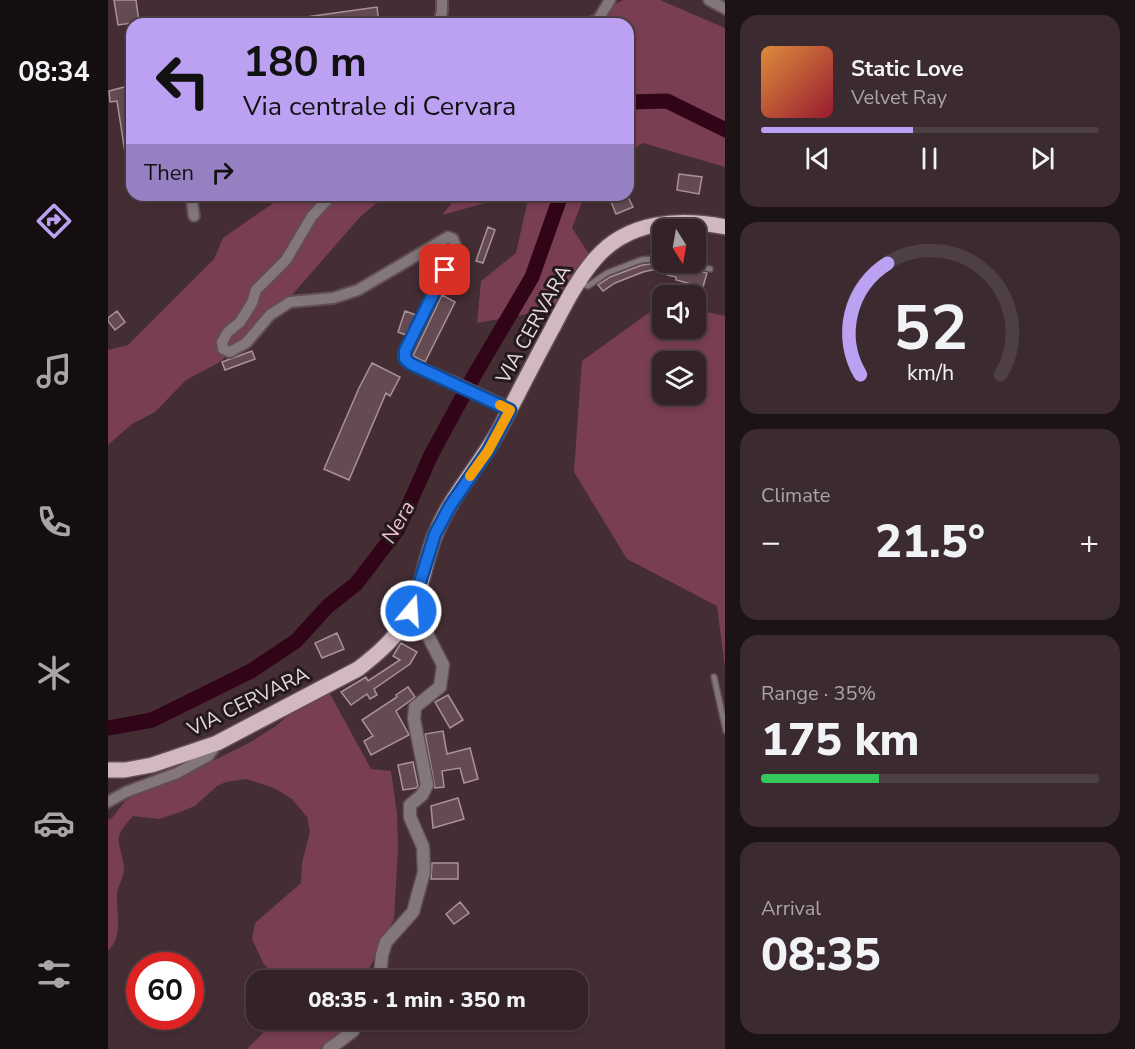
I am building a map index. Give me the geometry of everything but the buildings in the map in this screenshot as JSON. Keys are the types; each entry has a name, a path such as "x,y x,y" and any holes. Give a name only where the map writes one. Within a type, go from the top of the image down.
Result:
{"main road":[{"name":"VIA CERVARA","path":"109,770 125,770 152,765 217,743 358,669 385,647 411,611 435,534 450,506 488,451 577,283 596,257 634,231 666,222 699,222 725,227"}],"street":[{"path":"440,18 442,0"},
{"path":"599,18 610,0"},
{"path":"709,0 725,8"},
{"path":"192,201 195,216"},
{"path":"326,201 312,216 285,260 256,290 252,303 240,322 228,332 222,342 224,349 230,352 246,343 270,315 290,302 333,298 358,290 448,237 455,242 455,250 404,357 409,363 510,410"},
{"path":"380,970 386,942 413,912 424,872 423,847 410,817 410,805 422,795 427,785 414,720 416,707 440,687 443,665 425,630 411,611"},
{"path":"108,802 126,792 177,773 208,756 217,743"},
{"path":"329,1049 353,1030"}],"lane":[{"path":"577,283 588,286 608,273 641,260 652,259"},
{"path":"706,268 710,269"},
{"path":"714,677 725,726"}],"shaded area":[{"path":"623,0 660,0 725,28 725,167 643,143 634,149 634,18 589,18"},
{"path":"276,201 379,201 360,217 272,318 218,363 186,380 155,412 132,424 108,445 108,350 128,345 214,259 223,238"},
{"path":"453,201 493,201 442,215"},
{"path":"528,201 583,201 572,228 589,254 555,309 477,323 481,281 516,253"},
{"path":"652,310 652,339 706,339 706,312 725,316 725,668 717,606 627,559 574,472 582,361"},
{"path":"329,692 371,769 391,771 397,814 398,848 394,919 368,970 269,970 263,963 252,939 255,923 301,883 302,863 310,832 307,817 292,799 274,788 246,779 217,786 195,806 180,812 159,819 133,816 126,824 119,835 124,870 117,894 118,931 108,951 108,820 125,801 147,788 184,775 249,743 276,726 299,705"},
{"path":"265,1030 347,1030 328,1049 247,1049"}],"waterway":[{"name":"Nera","path":"634,102 667,101 725,130"},
{"name":"Nera","path":"108,728 152,720 251,671 296,641 328,606 356,584 398,529 431,455 532,277 559,201"}],"slow traffic":[{"path":"470,476 488,451 510,410 500,405"}],"route":[{"path":"411,611 435,534 450,506 488,451 510,410 411,364 405,359 405,351 445,270"}]}
